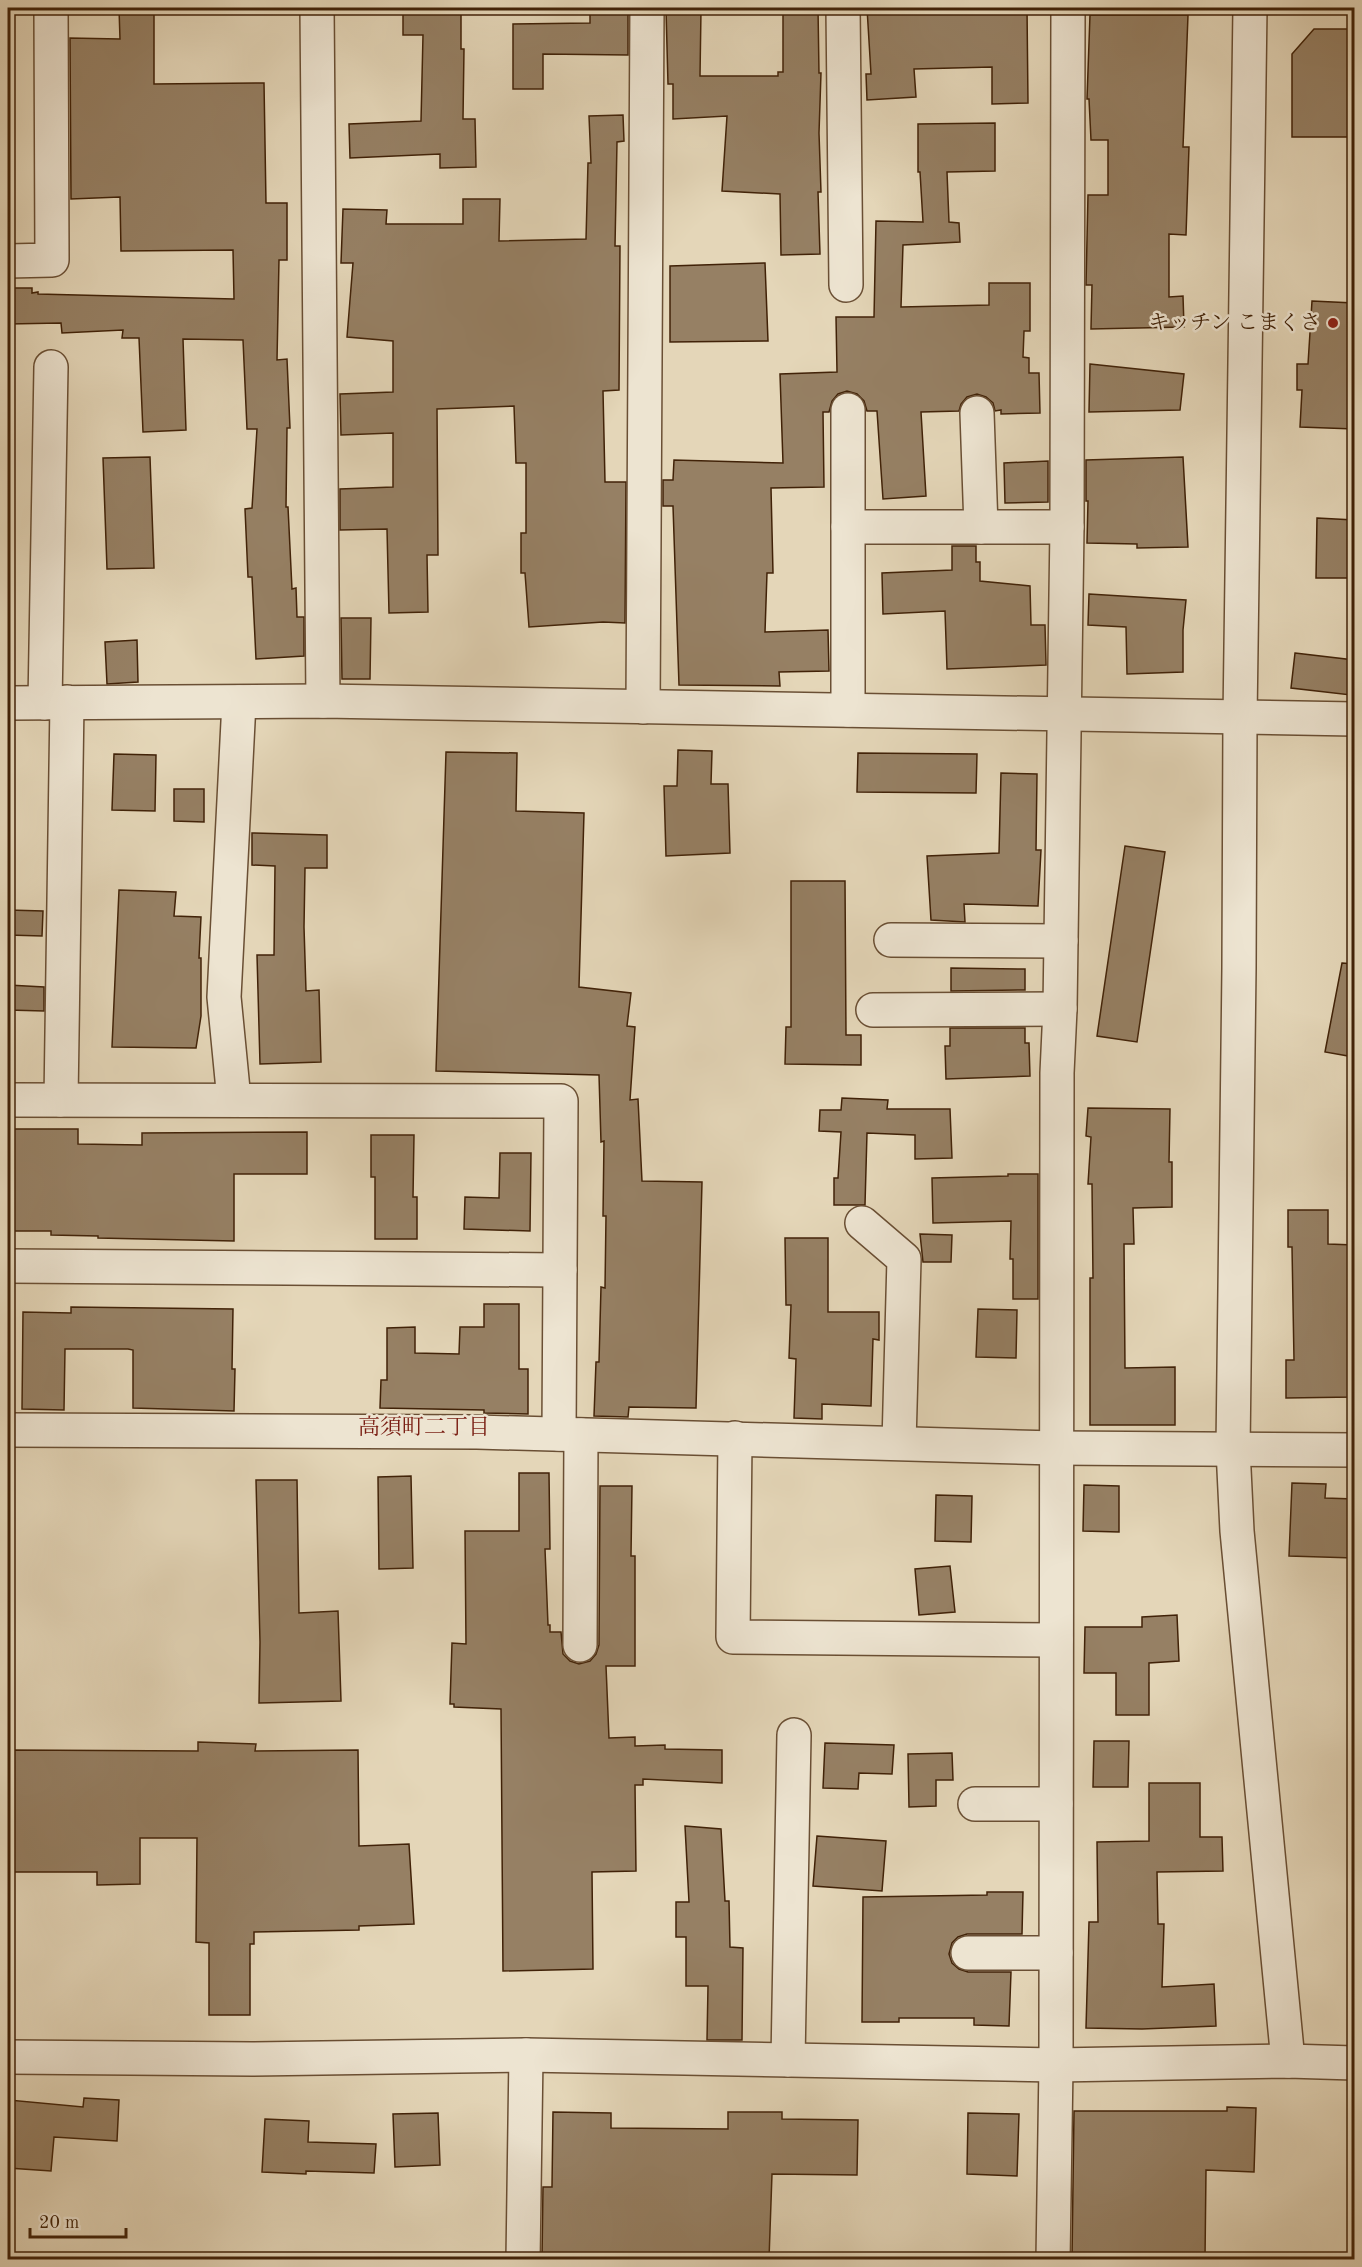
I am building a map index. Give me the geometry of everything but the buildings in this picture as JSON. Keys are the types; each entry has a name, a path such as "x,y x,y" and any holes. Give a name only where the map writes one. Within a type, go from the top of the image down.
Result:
{"street":[{"path":"8,261 52,260 51,8"},
{"path":"317,8 323,701"},
{"path":"643,707 647,8"},
{"path":"843,8 846,285"},
{"path":"1053,2259 1056,2065 1057,1085 1067,527 1068,8"},
{"path":"1250,8 1233,1449 1237,1530 1288,2061"},
{"path":"51,367 62,1100"},
{"path":"848,410 848,710"},
{"path":"977,413 981,527"},
{"path":"848,527 1067,527"},
{"path":"8,703 323,701 1354,719"},
{"path":"234,1100 224,997 239,702"},
{"path":"891,940 1061,941"},
{"path":"873,1010 1060,1009"},
{"path":"8,1100 561,1101 560,1270 580,1645"},
{"path":"862,1223 904,1260 899,1443"},
{"path":"8,1266 560,1270"},
{"path":"8,1430 570,1434 1056,1448 1354,1450"},
{"path":"735,1438 733,1637 1056,1640"},
{"path":"788,2060 794,1735"},
{"path":"975,1804 1056,1804"},
{"path":"968,1953 1056,1953"},
{"path":"8,2057 252,2059 526,2055 1056,2065 1288,2061 1354,2063"},
{"path":"523,2259 526,2055"}],"place":[{"name":"キッチン こまくさ","path":"1333,323"}],"district":[{"name":"高須町二丁目","path":"424,1428"}]}
